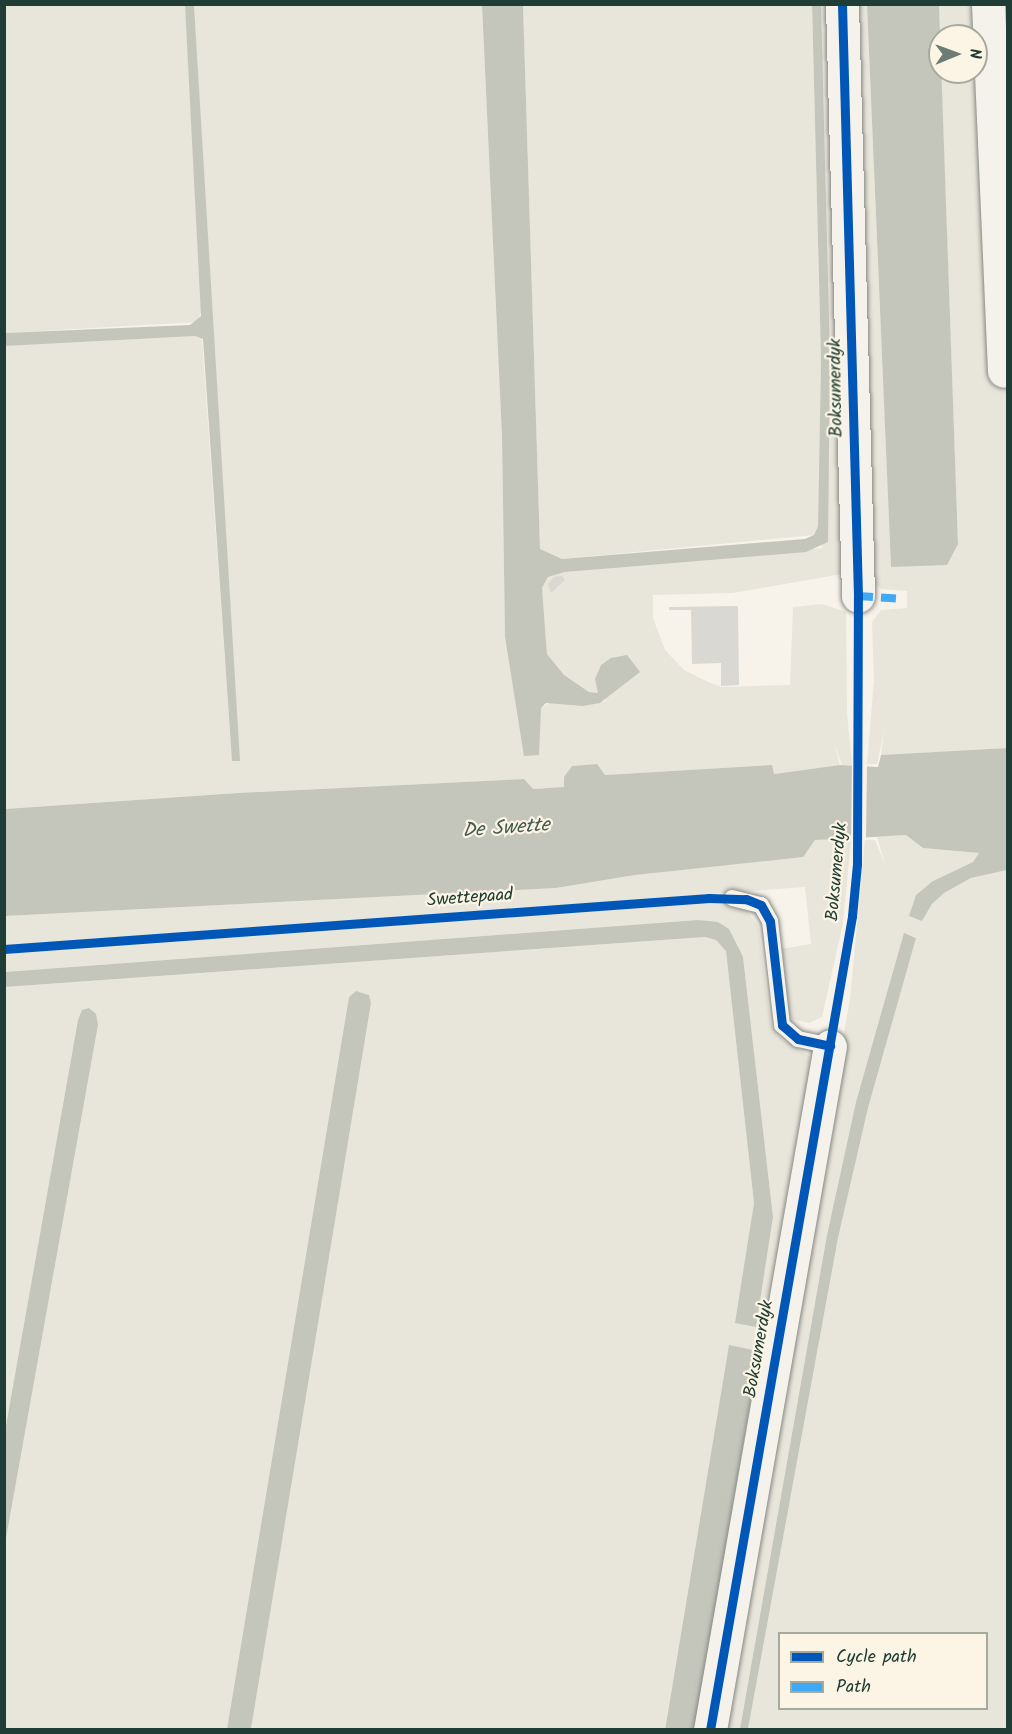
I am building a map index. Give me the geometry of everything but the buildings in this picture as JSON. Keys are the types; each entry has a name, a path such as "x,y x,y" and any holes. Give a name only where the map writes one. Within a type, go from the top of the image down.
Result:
{"street":[{"name":"Boksumerdyk","path":"842,4 858,596"},
{"path":"988,4 1000,127 1004,371"},
{"name":"Boksumerdyk","path":"710,1730 830,1046"}],"lane":[{"path":"732,898 761,905 770,921 783,1025 798,1039 830,1046"}],"shaded area":[{"path":"4,5 185,5 202,309 197,322 5,333"},
{"path":"194,5 482,5 502,437 505,637 515,694 541,708 553,701 583,706 606,701 599,693 589,692 564,675 547,654 542,588 548,577 565,572 822,548 821,5 832,5 842,574 733,593 653,595 653,618 665,650 684,670 708,682 722,687 790,685 793,607 822,604 846,612 847,713 852,765 842,765 834,743 840,765 773,774 772,765 604,775 596,764 572,766 564,777 565,787 533,789 524,779 238,793 5,809 4,346 195,336 202,339 232,761 213,322"},
{"path":"523,5 812,5 821,359 818,526 814,535 562,559 540,550"},
{"path":"852,5 867,5 891,567 958,544 941,84 977,84 989,378 1008,378 1007,748 881,755 884,731 877,764 867,764 874,680 872,622 881,610 907,608 907,591 881,589 870,578"},
{"path":"939,5 974,5 975,24 940,24"},
{"path":"906,835 923,848 980,853 973,862 933,881 922,921 932,904 944,893 971,878 1007,870 1007,1729 748,1729 838,1238 868,1108 916,937 905,934 856,1102 827,1235 740,1729 720,1730 850,999 865,840 875,840 885,864 877,837"},
{"path":"840,839 830,867 842,841 851,841 843,923 822,1017 809,1023 792,1019 784,1004 781,949 811,944 805,887 5,946 5,916 556,888 635,875 802,857 815,840"},
{"path":"709,902 743,907 758,925 771,1026 783,1040 810,1056 813,1064 768,1329 756,1327 753,1350 729,1346 665,1729 251,1729 371,1003 369,995 356,991 349,997 227,1729 5,1729 5,1544 98,1025 78,1020 5,1431 5,987 705,937 716,940 726,951 754,1203 736,1323 756,1326 773,1217 743,957 698,920 5,972 5,953"}],"water":[{"path":"185,5 194,5 240,761 232,761 203,339 195,336 5,346 5,333 190,325 201,316"},
{"path":"482,5 523,5 540,549 562,559 805,539 814,535 818,526 821,359 812,5 821,5 830,359 828,542 806,552 565,572 548,577 542,588 547,654 564,675 589,692 598,693 595,679 601,665 611,658 627,655 640,672 600,703 583,706 546,703 541,708 539,755 524,756 505,637 502,437"},
{"path":"867,5 939,5 940,24 928,24 928,84 942,84 958,544 947,565 891,567"},
{"name":"De Swette","path":"1007,748 1007,870 971,878 944,893 932,904 922,921 909,916 916,895 933,881 973,862 979,853 923,848 906,835 815,840 803,857 635,875 556,888 5,916 5,809 238,793 524,779 533,789 564,787 564,777 572,766 597,764 605,775 772,765 774,774 840,765 878,767 881,755"},
{"path":"698,920 718,922 729,929 743,957 773,1217 756,1327 735,1323 754,1203 726,951 716,940 705,937 5,987 5,972"},
{"path":"904,933 916,938 868,1108 838,1238 748,1729 740,1729 827,1235 856,1102"},
{"path":"356,991 369,995 371,1003 251,1729 227,1729 349,997"},
{"path":"89,1008 96,1014 98,1025 5,1544 5,1431 78,1020 82,1010"},
{"path":"729,1345 753,1350 758,1358 695,1729 665,1730"}],"pier":[{"path":"852,765 867,766 866,839 851,839"}],"marked path":[{"path":"858,596 904,599"}],"cycle path":[{"path":"710,1730 852,916 857,864 858,596 842,4"},
{"name":"Swettepaad","path":"4,949 709,898 746,899 761,905 770,921 782,1025 798,1039 830,1046"}]}
